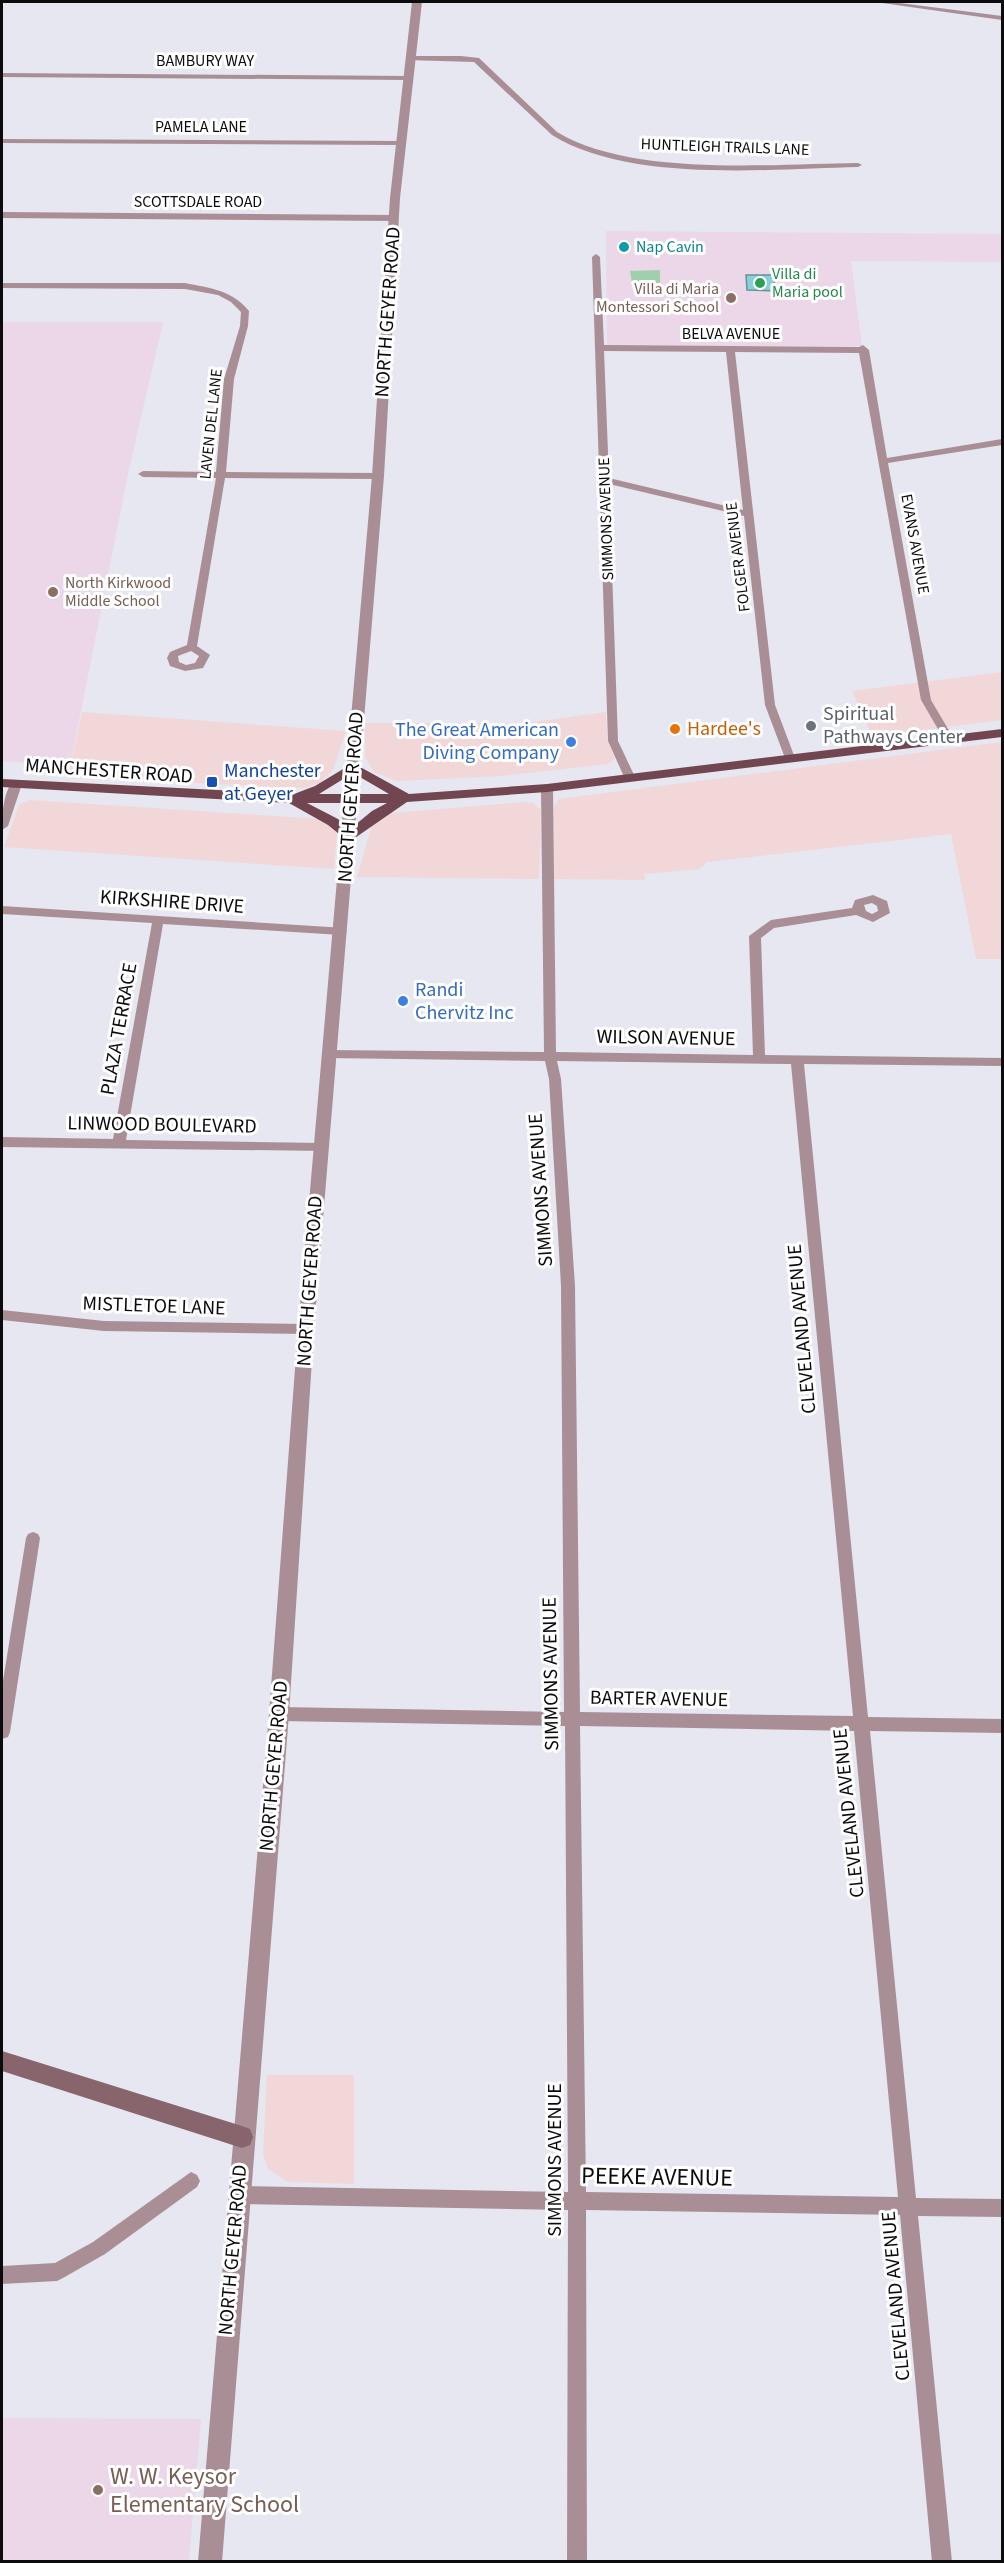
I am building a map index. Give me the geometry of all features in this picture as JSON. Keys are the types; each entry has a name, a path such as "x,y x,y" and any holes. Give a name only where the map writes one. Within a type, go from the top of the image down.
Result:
{"main road":[{"name":"MANCHESTER ROAD","path":"2,783 291,800 408,798 547,788 1002,733"},
{"path":"291,800 320,789 353,767 408,798"},
{"path":"291,800 333,822 349,837 377,814 408,798"},
{"path":"2,2061 243,2137"}],"street":[{"name":"NORTH GEYER ROAD","path":"210,2562 238,2195 279,1714 328,1054 341,931 378,476 400,143 417,2"},
{"path":"879,2 902,2 1002,18"},
{"name":"HUNTLEIGH TRAILS LANE","path":"410,58 476,60 542,126 569,143 604,154 663,163 858,165"},
{"name":"BAMBURY WAY","path":"2,75 407,78"},
{"name":"PAMELA LANE","path":"2,141 400,143"},
{"name":"SCOTTSDALE ROAD","path":"2,215 394,218"},
{"name":"SIMMONS AVENUE","path":"596,257 598,348 606,480 613,741 629,777"},
{"name":"LAVEN DEL LANE","path":"2,286 185,286 221,293 234,300 245,311 246,317 229,379 221,474 192,647"},
{"name":"BELVA AVENUE","path":"598,348 864,349"},
{"name":"EVANS AVENUE","path":"864,349 926,700 950,739"},
{"name":"FOLGER AVENUE","path":"730,350 770,705 790,758"},
{"path":"885,460 1002,442"},
{"path":"142,474 378,476"},
{"path":"606,480 747,514"},
{"path":"2,826 16,784"},
{"name":"SIMMONS AVENUE","path":"547,788 550,1056 555,1078 567,1244 577,2199 577,2562"},
{"name":"KIRKSHIRE DRIVE","path":"2,910 341,931"},
{"path":"759,1059 755,936 771,924 858,911"},
{"name":"PLAZA TERRACE","path":"119,1144 158,921"},
{"name":"WILSON AVENUE","path":"328,1054 1002,1062"},
{"name":"CLEVELAND AVENUE","path":"797,1060 942,2562"},
{"name":"LINWOOD BOULEVARD","path":"2,1142 321,1148"},
{"name":"MISTLETOE LANE","path":"2,1315 104,1326 306,1329"},
{"path":"2,1732 33,1538"},
{"name":"BARTER AVENUE","path":"279,1714 1002,1726"},
{"path":"2,2275 57,2272 99,2248 191,2181"},
{"name":"PEEKE AVENUE","path":"238,2195 1002,2208"}],"shaded area":[{"name":"Villa di Maria Montessori School","path":"606,231 1002,234 1002,262 851,261 862,346 607,346"},
{"name":"North Kirkwood Middle School","path":"2,322 163,322 129,469 70,766 2,761"},
{"path":"1002,672 1002,720 872,736 852,691"},
{"path":"82,712 346,731 333,770 320,783 303,788 68,777"},
{"path":"606,712 607,739 615,759 608,764 501,776 397,781 374,772 365,757 365,723 526,723"},
{"path":"1002,742 1002,959 976,959 951,834 707,862 700,869 644,874 645,880 554,879 554,806 559,799"},
{"path":"30,800 321,819 337,832 334,869 4,847 19,805"},
{"path":"533,803 541,810 539,879 357,877 372,825 392,813"},
{"path":"267,2075 354,2075 354,2184 288,2182 268,2169 263,2154"},
{"name":"W. W. Keysor Elementary School","path":"2,2418 201,2419 189,2561 2,2561"}],"green space":[{"path":"660,270 660,284 632,283 630,271"}],"water":[{"name":"Villa di Maria pool","path":"746,275 774,275 775,291 747,290"}],"place":[{"name":"Nap Cavin","path":"624,247"},
{"name":"Villa di Maria pool","path":"760,283"},
{"name":"Villa di Maria Montessori School","path":"731,298"},
{"name":"North Kirkwood Middle School","path":"53,592"},
{"name":"Spiritual Pathways Center","path":"811,726"},
{"name":"Hardee's","path":"675,729"},
{"name":"The Great American Diving Company","path":"571,742"},
{"name":"Manchester at Geyer","path":"212,782"},
{"name":"Randi Chervitz Inc","path":"403,1001"},
{"name":"W. W. Keysor Elementary School","path":"98,2490"}]}
